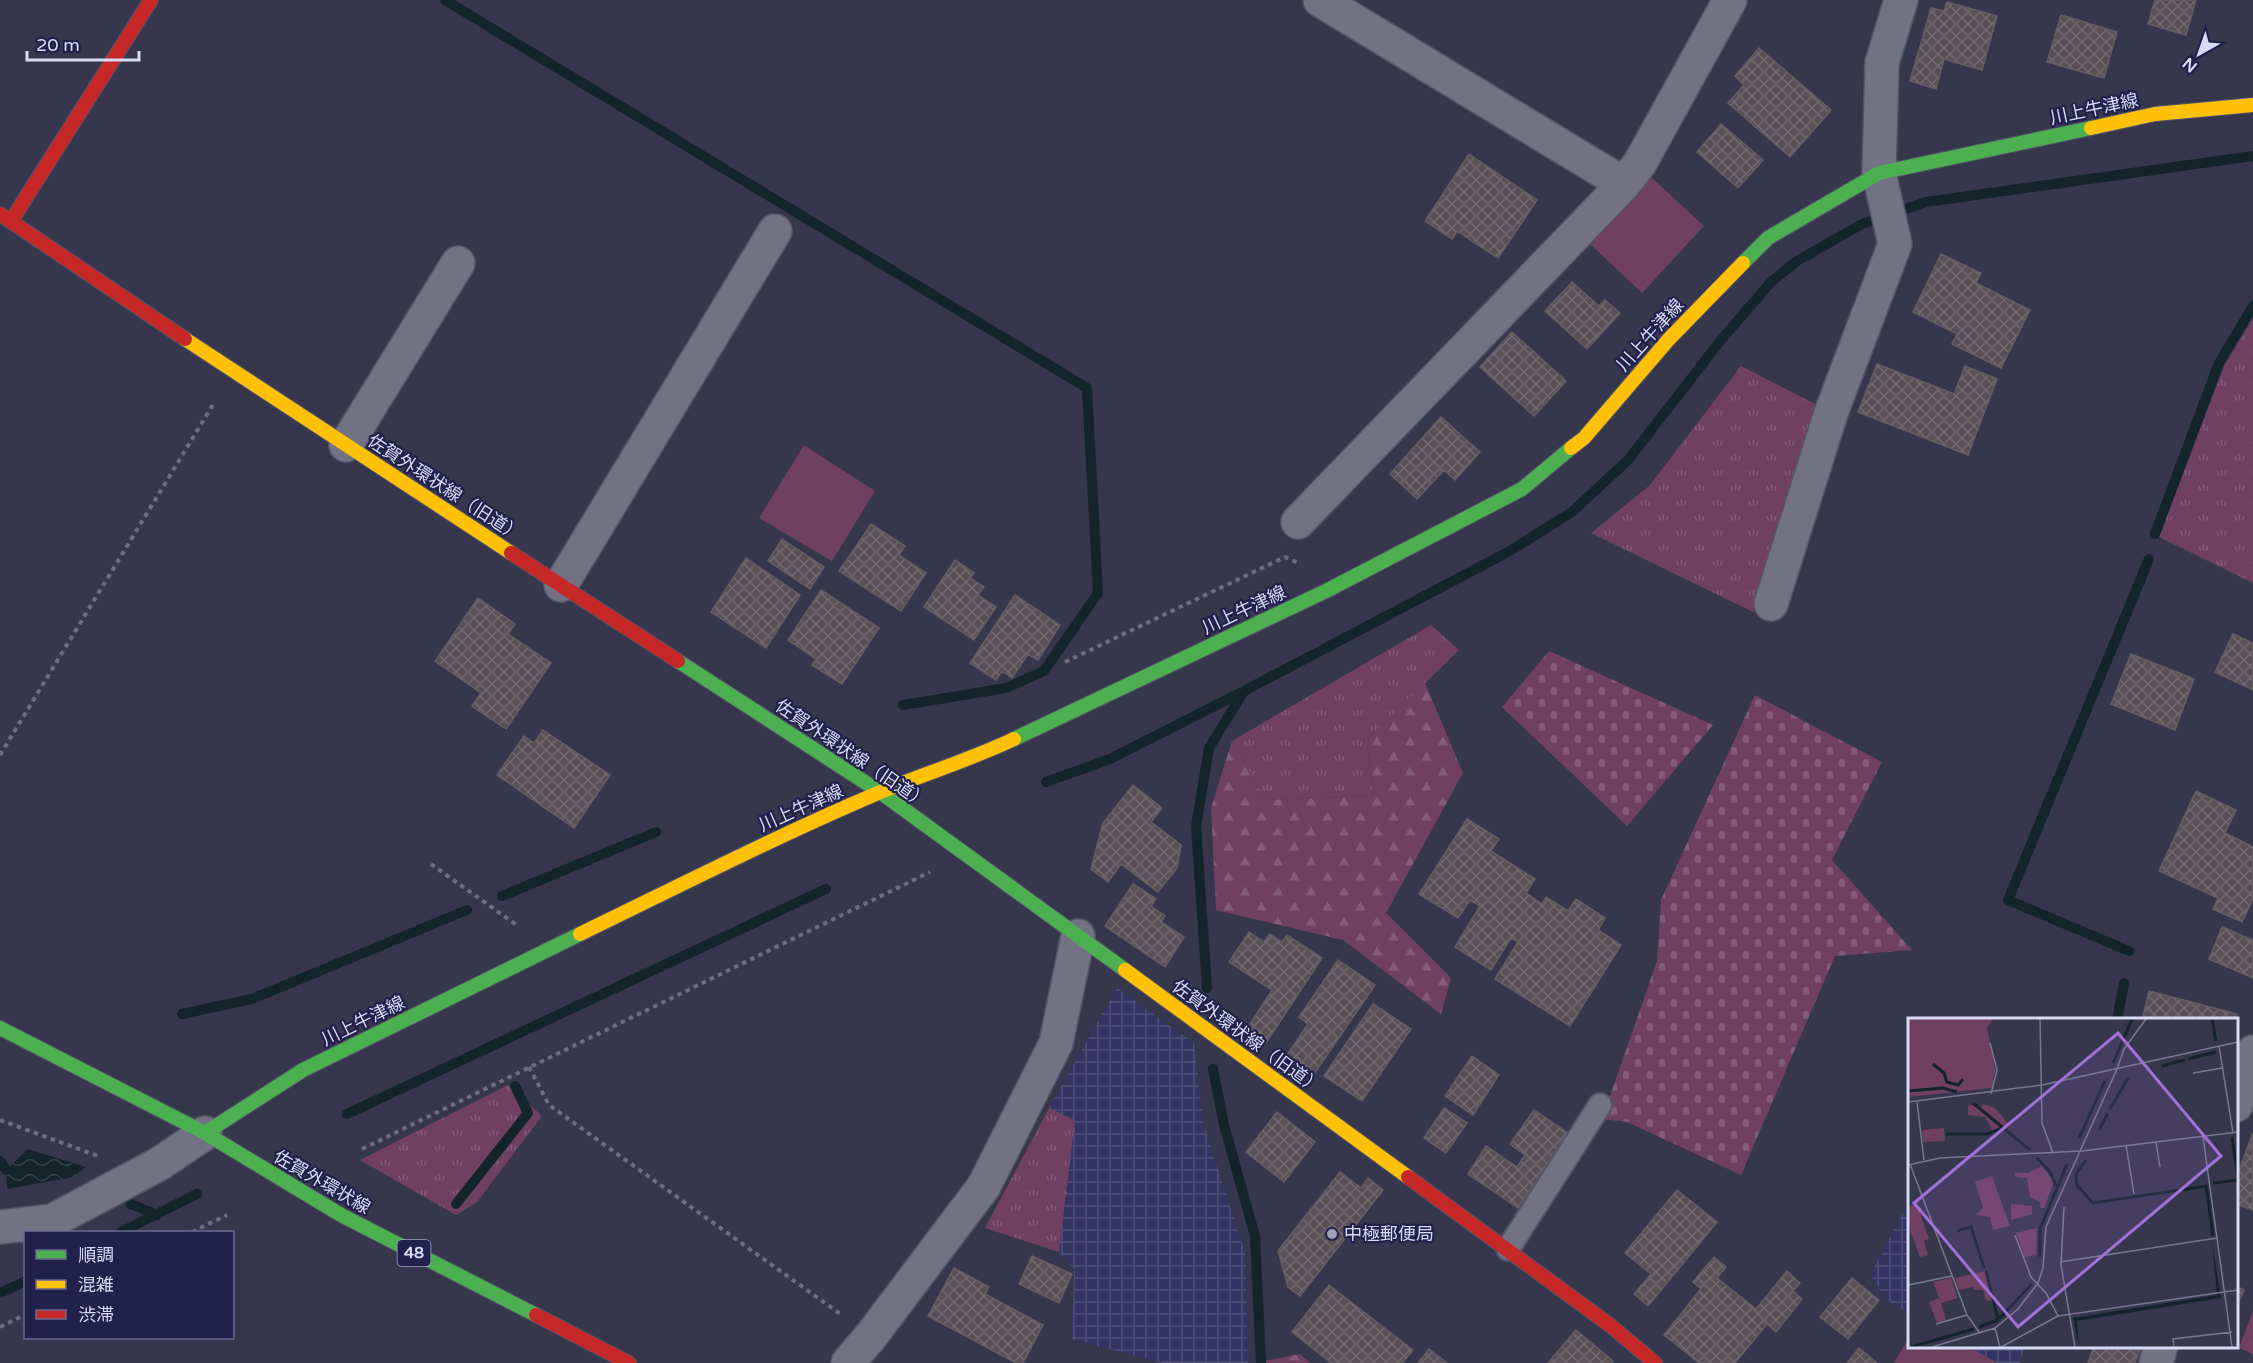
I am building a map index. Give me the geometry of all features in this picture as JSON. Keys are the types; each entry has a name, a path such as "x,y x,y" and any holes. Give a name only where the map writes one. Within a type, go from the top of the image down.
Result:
{"main road":[{"path":"5,218 151,0"},
{"name":"川上牛津線","path":"205,1133 303,1070 777,838 880,792 988,751 1326,591 1522,489 1584,438 1669,339 1768,238 1879,173 2155,114 2253,105"},
{"name":"佐賀外環状線（旧道）","path":"5,218 233,372 880,792 1508,1249 1611,1326 1655,1363"},
{"name":"佐賀外環状線","path":"0,1028 205,1133 341,1215 629,1363"}],"street":[{"path":"1320,0 1624,184"},
{"path":"1298,522 1624,184 1640,163 1730,0"},
{"path":"1772,604 1831,413 1895,244 1879,173 1882,63 1901,0"},
{"path":"561,585 775,231"},
{"path":"346,445 458,263"},
{"path":"848,1363 984,1186 1056,1043 1078,936"},
{"path":"2238,1099 2253,1052"},
{"path":"0,1227 52,1221 159,1164 205,1133"},
{"path":"2156,1363 2161,1348"}],"lane":[{"path":"1508,1249 1600,1105"}],"path":[{"path":"0,755 233,372"},
{"path":"1065,662 1285,557 1303,565 1326,591"},
{"path":"362,1149 965,855"},
{"path":"431,864 518,925 540,954"},
{"path":"529,1067 549,1105 871,1336"},
{"path":"0,1120 100,1157"},
{"path":"196,1231 227,1215"},
{"path":"0,1327 24,1315"}],"shaded area":[{"path":"1117,988 1194,1043 1203,1121 1246,1256 1248,1363 1163,1363 1072,1339 1074,1269 1059,1252 1075,1120 1049,1108"},
{"path":"1908,1204 1908,1312 1888,1301 1870,1275"},
{"path":"1971,1348 2024,1348 2020,1363 1998,1363"}],"green space":[{"path":"1650,176 1704,226 1642,293 1588,242"},
{"path":"2253,318 2253,583 2159,537 2224,366"},
{"path":"1741,366 1823,408 1753,612 1591,533 1650,485"},
{"path":"804,445 875,491 832,561 759,518"},
{"path":"1431,625 1459,650 1367,740 1373,796 1265,800 1232,741"},
{"path":"1549,651 1713,725 1627,826 1502,707"},
{"path":"1425,683 1463,773 1386,913 1451,978 1441,1014 1343,940 1216,910 1211,808 1232,741 1265,800 1373,796 1367,740"},
{"path":"1755,695 1882,762 1832,860 1912,950 1835,956 1741,1175 1627,1122 1602,1119 1657,961 1661,900"},
{"path":"508,1085 542,1116 477,1202 456,1215 360,1160"},
{"path":"1049,1108 1075,1120 1059,1252 985,1228"},
{"path":"2253,1311 2253,1354 2239,1348"},
{"path":"1908,1339 1908,1348 1971,1348 1998,1363 1894,1363"},
{"path":"1300,1354 1310,1363 1255,1363"}],"water":[{"path":"28,1149 86,1167 73,1177 7,1189 6,1170"}],"building":[{"path":"2155,0 2196,0 2186,35 2148,24"},
{"path":"1947,2 1997,16 1982,70 1944,59 1936,89 1910,81 1931,8 1944,11"},
{"path":"2061,15 2117,32 2104,78 2047,62"},
{"path":"1759,48 1831,110 1790,157 1728,103 1744,85 1735,76"},
{"path":"1721,124 1763,160 1738,188 1697,152"},
{"path":"1469,154 1537,200 1498,258 1457,231 1452,239 1425,221"},
{"path":"1941,254 1981,273 1976,283 2030,310 2001,368 1952,344 1957,334 1913,312"},
{"path":"1572,282 1599,306 1605,300 1620,313 1587,349 1545,311"},
{"path":"1512,332 1566,381 1534,416 1480,367"},
{"path":"1877,364 1954,394 1965,366 1997,379 1968,455 1858,412"},
{"path":"1441,417 1480,452 1455,480 1444,470 1417,499 1390,474"},
{"path":"871,524 905,546 899,555 926,573 901,611 839,571"},
{"path":"782,539 824,567 810,589 768,561"},
{"path":"746,558 800,595 766,648 711,612"},
{"path":"955,560 974,573 970,578 984,587 978,595 996,607 974,640 924,607"},
{"path":"821,590 879,628 842,684 812,665 816,659 788,640"},
{"path":"1015,595 1060,625 1038,660 1028,654 1012,678 1002,671 996,680 970,663"},
{"path":"478,598 515,624 508,634 551,663 506,729 472,706 481,693 435,661"},
{"path":"2233,634 2253,643 2253,690 2215,672"},
{"path":"2131,654 2194,679 2175,730 2111,704"},
{"path":"543,730 610,775 574,828 497,775 524,736 534,743"},
{"path":"1133,785 1162,808 1151,822 1181,845 1177,868 1158,892 1121,864 1108,882 1091,869 1103,823"},
{"path":"2196,791 2236,810 2225,833 2253,847 2253,899 2242,922 2213,909 2218,898 2159,871"},
{"path":"1467,819 1499,839 1491,851 1535,879 1526,893 1542,904 1546,897 1568,911 1576,899 1605,918 1598,930 1621,945 1570,1026 1495,979 1518,942 1511,938 1491,970 1455,947 1480,906 1470,900 1458,918 1419,894"},
{"path":"1133,884 1156,899 1151,906 1165,916 1161,922 1184,937 1165,967 1105,926"},
{"path":"2222,927 2253,940 2253,978 2209,959"},
{"path":"1249,932 1264,942 1270,934 1282,942 1287,935 1322,958 1266,1043 1246,1030 1272,990 1229,962"},
{"path":"1338,960 1375,985 1312,1077 1285,1058 1308,1024 1299,1017"},
{"path":"2149,991 2237,1014 2236,1018 2142,1018"},
{"path":"1373,1004 1411,1029 1362,1101 1324,1076"},
{"path":"1472,1056 1499,1075 1473,1115 1445,1096"},
{"path":"1444,1108 1467,1123 1446,1153 1424,1138"},
{"path":"1534,1110 1568,1133 1518,1208 1468,1174 1486,1146 1517,1167 1525,1155 1510,1144"},
{"path":"1277,1112 1315,1142 1284,1182 1246,1152"},
{"path":"2253,1133 2253,1210 2238,1205 2238,1173"},
{"path":"1340,1172 1361,1188 1368,1178 1383,1190 1300,1296 1288,1287 1278,1251"},
{"path":"1677,1190 1717,1222 1648,1306 1634,1294 1651,1274 1625,1253"},
{"path":"1032,1256 1072,1274 1059,1303 1019,1284"},
{"path":"1714,1257 1726,1267 1717,1278 1756,1309 1787,1271 1800,1283 1793,1291 1802,1299 1776,1332 1767,1324 1735,1363 1699,1363 1664,1335 1701,1289 1693,1282"},
{"path":"954,1268 989,1287 985,1294 1043,1325 1023,1363 1016,1363 928,1316"},
{"path":"1852,1278 1879,1300 1848,1339 1820,1317"},
{"path":"1329,1285 1413,1350 1402,1363 1331,1363 1292,1332"},
{"path":"2238,1287 2244,1290 2238,1304"},
{"path":"1576,1330 1613,1361 1611,1363 1548,1363"},
{"path":"1859,1348 1877,1363 1847,1363"},
{"path":"2093,1348 2140,1349 2135,1363 2088,1363"},
{"path":"1429,1349 1447,1363 1418,1363"}],"waterway":[{"path":"445,0 1087,388 1098,593 1044,671 1006,688 903,705"},
{"path":"1046,782 1110,759 1244,691 1508,552 1572,512 1628,460 1721,340 1771,282 1797,261 1862,224 1926,202 2253,156"},
{"path":"2155,534 2219,363 2253,306"},
{"path":"2129,951 2008,900 2149,559"},
{"path":"1207,988 1196,826 1209,748 1244,691"},
{"path":"502,896 656,832"},
{"path":"347,1114 826,889"},
{"path":"182,1014 252,999 467,910"},
{"path":"2117,1018 2124,983"},
{"path":"1213,1069 1224,1125 1255,1236 1261,1363"},
{"path":"456,1204 528,1113 515,1086"},
{"path":"0,1161 6,1170"},
{"path":"123,1231 197,1194"},
{"path":"131,1204 157,1215"},
{"path":"0,1293 24,1282"}],"traffic: fast":[{"path":"1743,263 1768,238 1879,173 2091,128"},
{"path":"1014,739 1326,591 1522,489 1571,448"},
{"path":"678,661 880,792 1125,970"},
{"path":"205,1133 303,1070 580,934"},
{"path":"0,1028 205,1133 341,1215 536,1315"}],"traffic: slow":[{"path":"2091,128 2155,114 2253,105"},
{"path":"1571,448 1584,438 1669,339 1743,263"},
{"path":"185,339 511,553"},
{"path":"580,934 840,809 1014,739"},
{"path":"1125,970 1408,1177"}],"traffic: jam":[{"path":"11,221 151,0"},
{"path":"0,214 185,339"},
{"path":"511,553 678,661"},
{"path":"1408,1177 1611,1326 1655,1363"},
{"path":"536,1315 629,1363"}],"place":[{"name":"中極郵便局","path":"1332,1234"}]}
